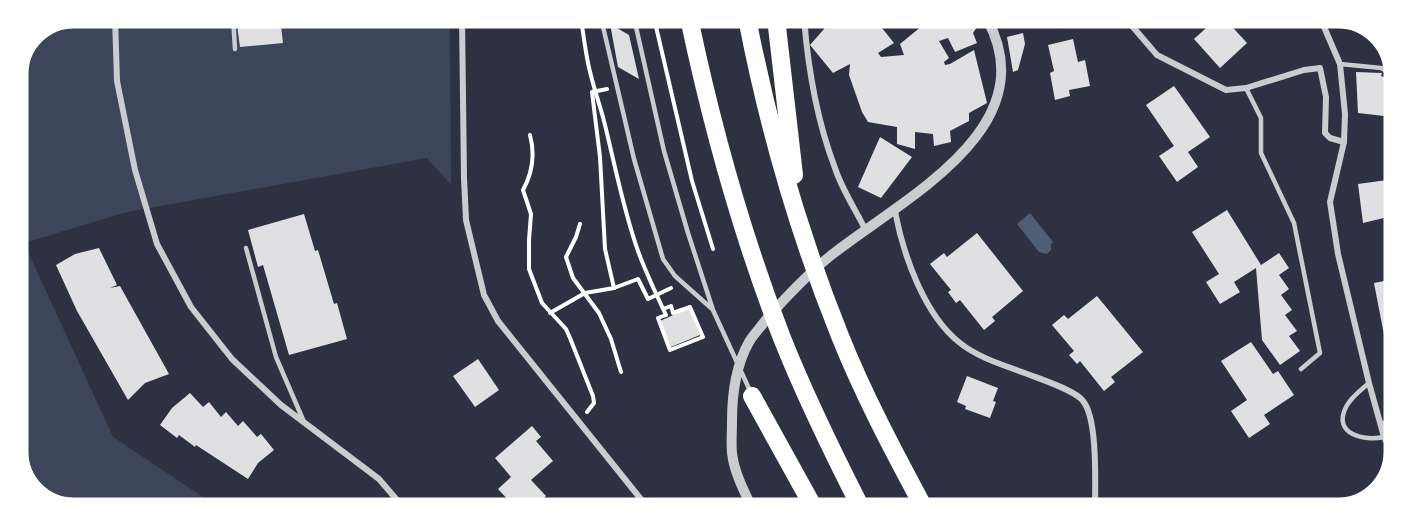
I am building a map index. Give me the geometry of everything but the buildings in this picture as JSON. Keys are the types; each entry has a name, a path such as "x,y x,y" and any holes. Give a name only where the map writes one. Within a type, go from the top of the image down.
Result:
{"highway":[{"path":"691,27 738,211 762,282 808,400 857,499"},
{"path":"749,27 766,106 801,227 824,295 858,378 919,499"},
{"path":"777,27 801,227"},
{"path":"752,396 809,499"}],"street":[{"path":"115,27 117,81 135,170 157,244 191,307 232,359 281,405 379,478 396,499"},
{"path":"462,27 466,220 484,296 498,321 641,499"},
{"path":"805,27 817,104 835,169 866,231"},
{"path":"748,499 732,454 732,397 737,369 749,341 787,295 830,256 895,211 926,186 960,155 987,123 1000,87 1001,67 998,44 991,27"},
{"path":"1133,27 1157,55 1226,90 1246,88 1304,70 1320,68 1326,97 1325,133 1330,138 1344,142"},
{"path":"1324,27 1340,64 1345,114 1344,142 1330,202 1338,254 1384,437"},
{"path":"895,211 899,231 924,301 959,343 981,356 1057,385 1083,401 1093,430 1095,499"},
{"path":"1381,423 1385,425"}],"lane":[{"path":"234,27 235,49"},
{"path":"603,27 634,159 657,242 668,267 682,283 713,310"},
{"path":"636,27 664,151 713,310 752,396"},
{"path":"1340,64 1385,70"},
{"path":"1246,88 1261,118 1261,153 1294,223 1320,353 1301,369"},
{"path":"246,248 276,357 306,424"},
{"path":"1369,383 1347,405 1343,419 1349,432 1364,439 1384,437"}],"path":[{"path":"582,27 588,63 617,179 637,249 656,295 663,309 666,315 658,318 670,350 703,337 690,307 673,313 671,306 663,309"},
{"path":"656,27 692,181 713,249"},
{"path":"614,288 605,249 600,157 592,92 617,87"},
{"path":"530,135 534,159 523,190 531,214 529,269 542,303 566,329 593,396 592,406 578,421"},
{"path":"580,224 566,257 573,278 599,313 611,339 621,372"},
{"path":"550,313 585,293 614,288 638,279 648,299 682,283"}],"shaded area":[{"path":"74,27 450,27 451,185 427,158 127,212 27,242 27,74 35,48 48,35"},
{"path":"1030,213 1053,242 1047,254 1039,252 1017,224"},
{"path":"27,250 113,437 206,499 74,499 51,493 37,481 27,455"}]}
